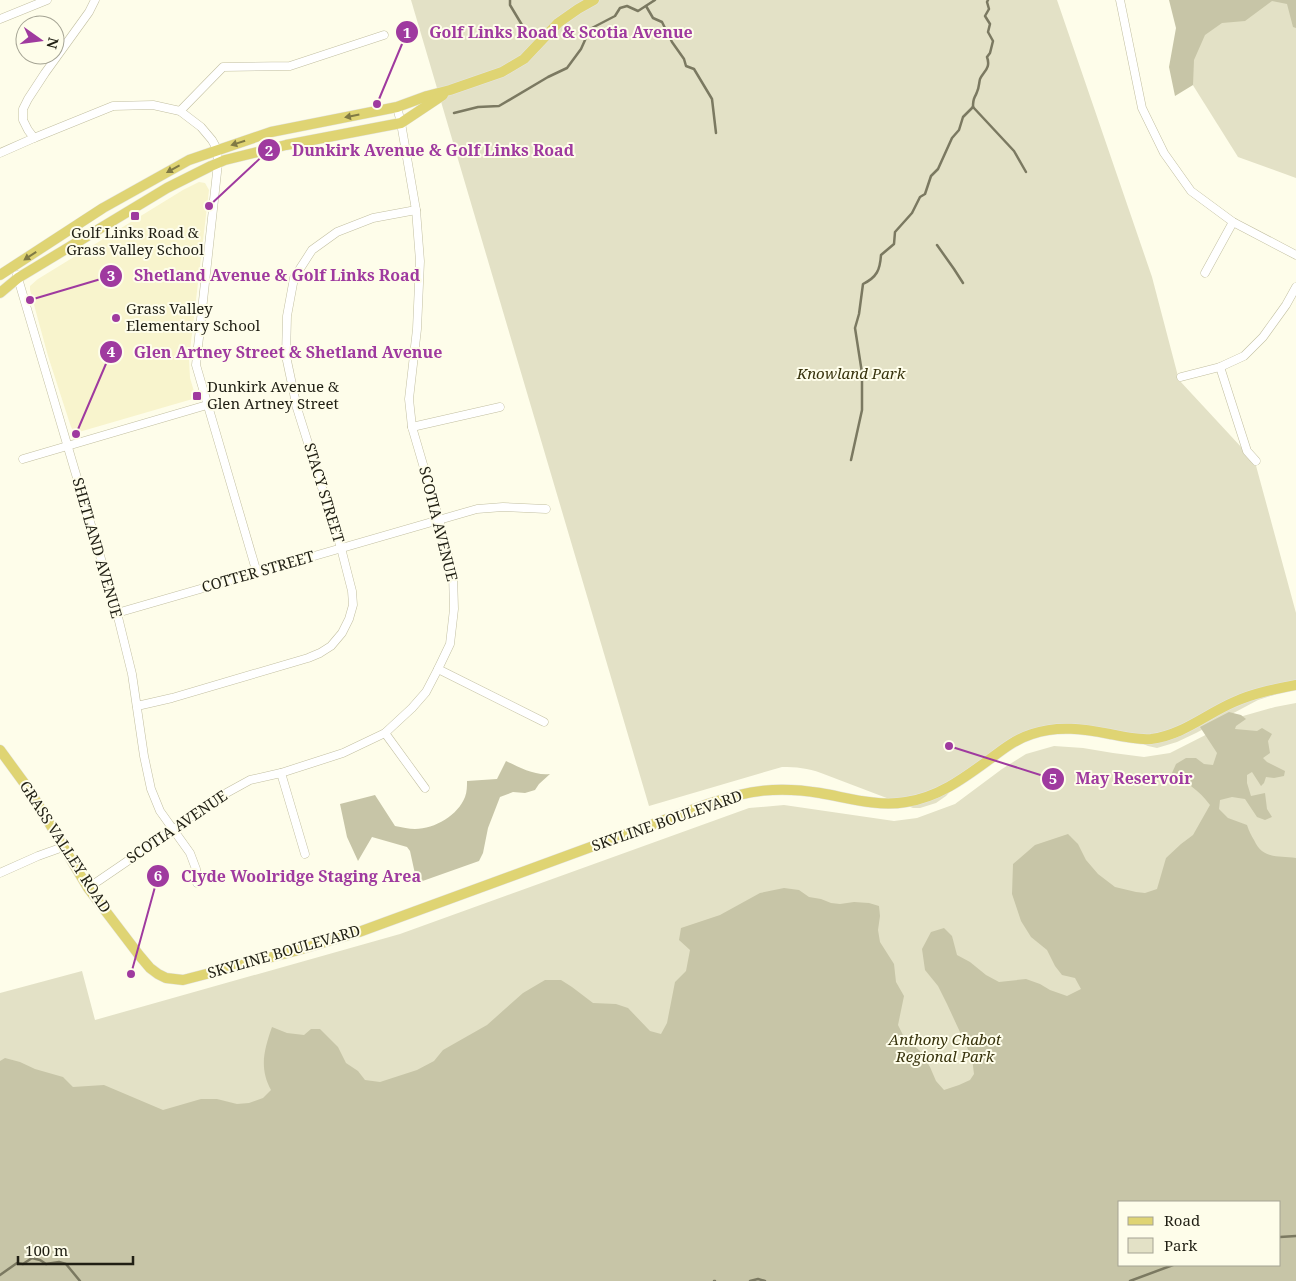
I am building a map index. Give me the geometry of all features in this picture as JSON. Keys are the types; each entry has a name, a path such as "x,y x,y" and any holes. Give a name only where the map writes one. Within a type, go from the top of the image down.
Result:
{"main road":[{"path":"0,275 103,208 189,160 271,132 397,108 427,96 502,72 524,59 558,23 594,0"},
{"path":"0,293 18,278 167,188 218,163 286,145 401,123 450,90"},
{"name":"SKYLINE BOULEVARD","path":"150,968 166,978 183,980 327,942 417,911 708,804 741,794 786,789 820,793 872,803 890,804 906,802 921,799 950,786 1009,744 1034,733 1048,729 1075,728 1128,738 1158,737 1177,732 1248,696 1296,684"},
{"name":"GRASS VALLEY ROAD","path":"0,750 30,791 88,888 150,968"}],"street":[{"path":"0,20 46,0"},
{"path":"34,138 23,120 23,109 45,73 89,12 95,0"},
{"path":"1120,0 1142,108 1164,153 1191,191 1234,222 1296,255"},
{"path":"180,111 223,67 290,66 384,36"},
{"path":"0,153 114,106 153,105 180,111 201,127 212,140 217,150 218,163 196,365 257,573"},
{"name":"SCOTIA AVENUE","path":"88,888 173,830 210,802 250,780 281,773 343,753 386,733 426,692 450,644 454,609 453,574 412,427 409,399 417,329 420,261 416,210 397,108"},
{"name":"STACY STREET","path":"137,706 172,698 308,658 331,646 342,633 353,605 352,591 342,548 297,408 286,356 287,316 294,278 312,250 336,232 373,218 416,210"},
{"path":"1205,273 1234,222"},
{"name":"SHETLAND AVENUE","path":"13,267 18,278 117,613 132,674 144,756 151,789 160,811 190,853 196,869 197,883"},
{"path":"1181,377 1220,367 1244,356 1263,337 1286,305 1296,286"},
{"path":"1220,367 1247,451 1256,461"},
{"path":"23,459 207,405"},
{"path":"412,427 500,407"},
{"name":"COTTER STREET","path":"117,613 477,508 546,509"},
{"path":"438,669 544,722"},
{"path":"386,733 425,788"},
{"path":"281,773 306,854"},
{"path":"0,873 64,847"}],"shaded area":[{"path":"1169,0 1296,0 1296,28 1293,27 1287,4 1272,1 1245,21 1222,23 1205,35 1194,60 1193,85 1175,96 1169,67 1176,28"},
{"name":"Grass Valley Elementary School","path":"199,182 205,183 209,190 189,359 190,378 196,398 74,432 48,356 30,286 38,279"},
{"name":"Anthony Chabot Regional Park","path":"1229,712 1241,715 1246,719 1236,726 1235,729 1257,731 1262,728 1272,734 1268,741 1270,753 1263,758 1285,771 1284,776 1266,777 1261,786 1252,772 1247,775 1251,796 1265,793 1267,809 1272,817 1265,820 1257,817 1245,799 1232,797 1220,800 1219,809 1228,818 1247,825 1258,846 1266,854 1296,858 1296,1281 0,1281 0,1061 5,1058 63,1077 73,1087 104,1085 163,1110 201,1099 217,1099 237,1104 249,1103 263,1098 271,1090 265,1074 264,1059 272,1027 287,1033 304,1035 311,1029 320,1029 338,1047 346,1063 358,1071 365,1080 380,1082 417,1070 434,1061 443,1050 487,1025 523,993 545,980 561,980 593,1003 616,1004 628,1008 650,1031 661,1034 667,1023 675,982 686,971 690,950 679,940 681,928 720,915 760,893 784,888 799,890 809,897 831,903 854,902 879,906 878,930 880,942 894,964 896,982 904,996 898,1025 904,1037 920,1051 936,1081 944,1090 970,1080 974,1074 972,1058 947,1004 938,986 925,970 922,949 931,932 944,928 952,936 957,955 999,982 1026,979 1067,996 1081,989 1075,978 1062,975 1047,950 1031,937 1021,921 1012,894 1013,864 1035,845 1068,834 1078,844 1086,860 1098,874 1115,887 1145,893 1157,889 1166,858 1193,835 1210,805 1197,791 1172,773 1176,764 1186,758 1196,758 1204,764 1213,765 1217,753 1200,727"},
{"path":"506,761 533,772 550,774 535,790 525,793 513,792 500,797 488,828 483,853 479,861 417,883 410,851 407,847 372,837 358,861 347,837 340,804 375,795 395,826 415,829 430,827 445,820 462,804 467,791 467,781 497,779"}],"green space":[{"name":"Knowland Park","path":"411,0 1057,0 1152,277 1179,380 1255,462 1296,613 1296,683 1280,693 1258,700 1177,742 1157,748 1131,739 1076,730 1027,738 958,783 946,796 936,803 920,808 913,808 816,771 782,767 649,806"},
{"path":"1249,0 1296,0 1296,178 1238,157 1184,71 1195,29"},
{"name":"Anthony Chabot Regional Park","path":"1296,703 1296,1281 0,1219 0,993 82,971 95,1020 400,934 749,808 784,805 894,821 917,818 955,804 1002,769 1026,754 1054,746 1083,748 1144,757 1170,753 1243,716"}],"waterway":[{"path":"510,0 510,5 522,25 521,29 531,37"},
{"path":"454,113 478,107 499,106 567,68 581,49 590,29 615,16 620,8 627,6 638,11 655,0"},
{"path":"973,107 973,100 980,79 988,67 987,57 993,41 988,32 990,24 985,16 989,9 988,0"},
{"path":"646,6 653,18 662,22 672,42 684,59 686,66 694,69 712,99 716,133"},
{"path":"973,107 1014,151 1026,172"},
{"path":"851,460 862,410 862,373 855,328 863,284 872,279 877,272 881,255 894,244 895,232 912,213 920,197 925,194 931,176 938,169 952,138 959,130 963,117 973,107"},
{"path":"937,245 963,283"},
{"path":"1281,1237 1296,1236"},
{"path":"0,1275 17,1263 23,1264 32,1258 46,1264 59,1262 66,1264 80,1281"},
{"path":"1130,1281 1170,1266"},
{"path":"750,1281 758,1279 765,1281"}],"place":[{"name":"Golf Links Road & Scotia Avenue","path":"377,104"},
{"name":"Dunkirk Avenue & Golf Links Road","path":"209,206"},
{"name":"Golf Links Road & Grass Valley School","path":"135,216"},
{"name":"Shetland Avenue & Golf Links Road","path":"30,300"},
{"name":"Grass Valley Elementary School","path":"116,318"},
{"name":"Dunkirk Avenue & Glen Artney Street","path":"197,396"},
{"name":"Glen Artney Street & Shetland Avenue","path":"76,434"},
{"name":"May Reservoir","path":"949,746"},
{"name":"Clyde Woolridge Staging Area","path":"131,974"}]}
